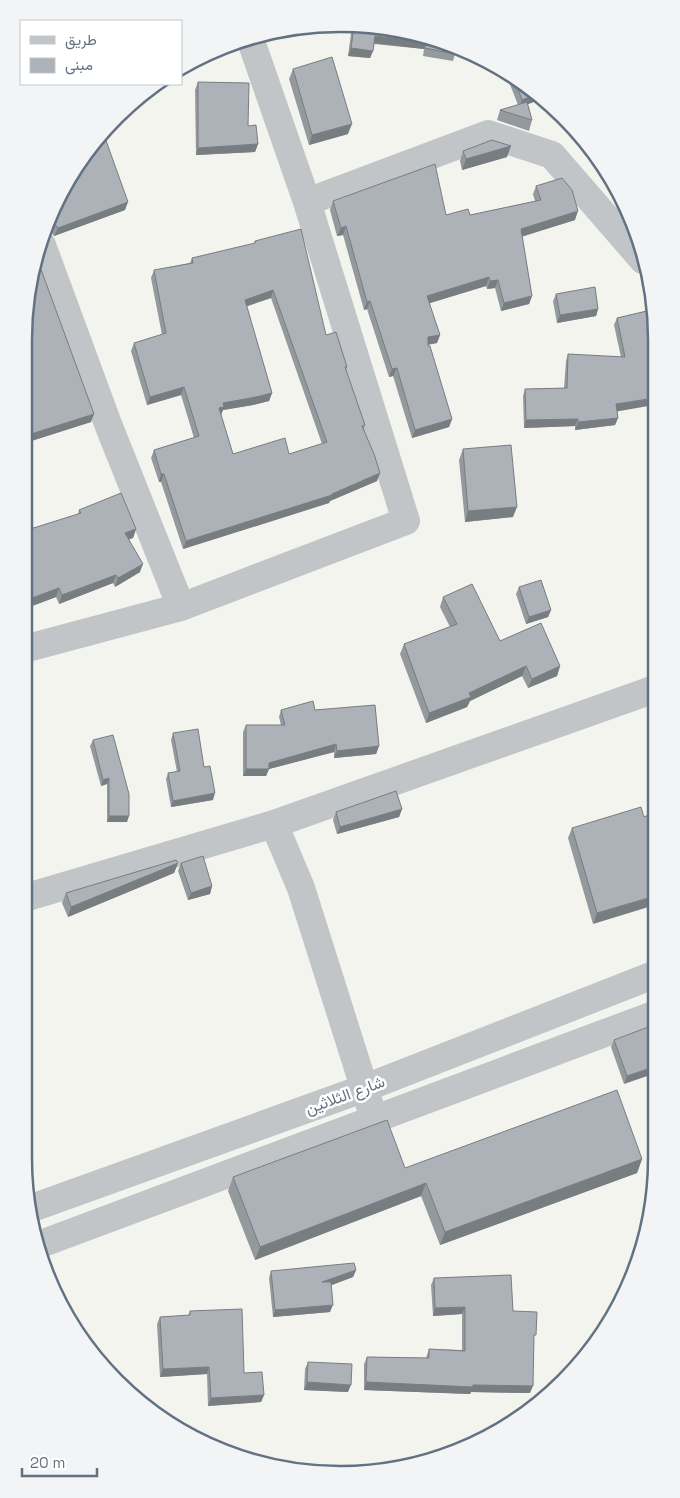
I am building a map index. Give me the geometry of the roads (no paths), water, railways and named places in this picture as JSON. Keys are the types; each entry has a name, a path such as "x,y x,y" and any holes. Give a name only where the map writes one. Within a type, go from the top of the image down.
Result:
{"street":[{"path":"32,647 182,608 406,521 307,202 253,45"},
{"path":"307,202 488,134 552,155 634,249"},
{"path":"45,254 108,424 182,608"},
{"path":"32,896 274,824 648,692"},
{"path":"274,824 301,888 374,1119"},
{"name":"شارع الثلاثين","path":"36,1206 365,1088 648,977"},
{"name":"شارع الثلاثين","path":"44,1243 648,1017"}]}
